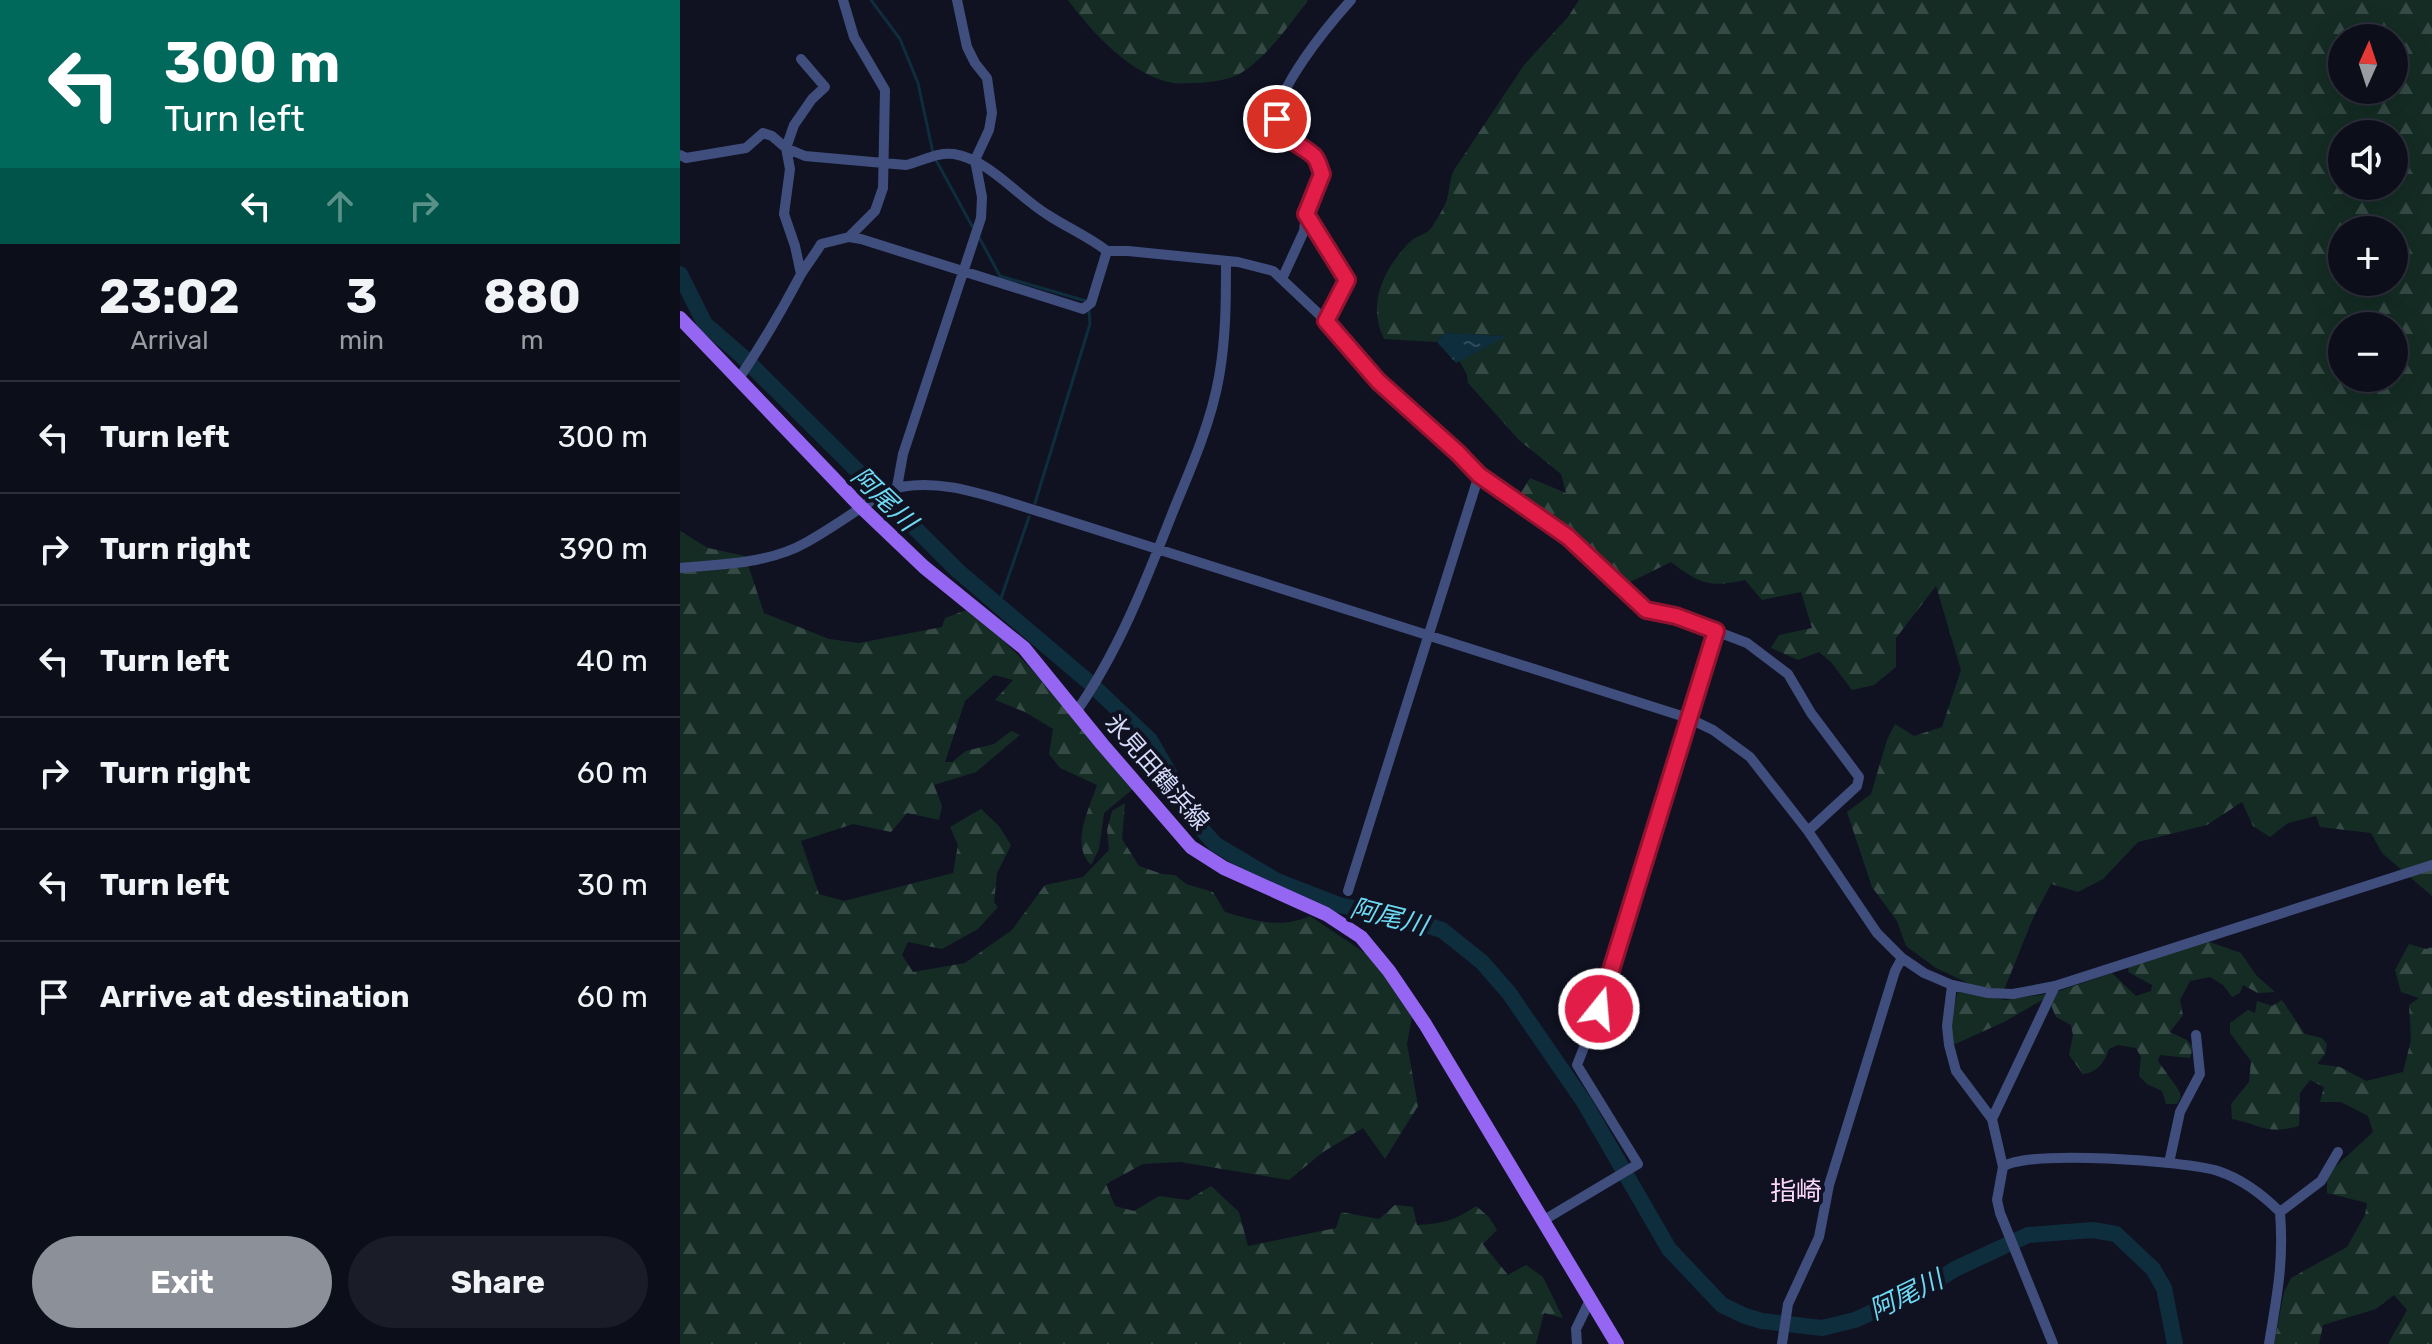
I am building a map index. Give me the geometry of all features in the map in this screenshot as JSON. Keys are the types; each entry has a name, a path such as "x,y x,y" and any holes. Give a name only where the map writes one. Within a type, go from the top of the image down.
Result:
{"main road":[{"name":"氷見田鶴浜線","path":"680,318 924,567 1010,635 1080,706 1191,847 1224,868 1326,914 1361,937 1389,971 1425,1024 1617,1344"}],"street":[{"path":"843,0 854,37 885,90 883,188 875,211 849,237"},
{"path":"891,489 981,218 982,197 975,160 989,130 992,113 987,78 967,47 957,0"},
{"path":"1282,279 1304,231 1306,214 1322,174 1316,157 1291,142 1279,128 1277,119 1299,66 1321,34 1351,0"},
{"path":"801,59 825,87 812,99 794,125 786,148 790,169 784,214 801,274"},
{"path":"680,155 686,158 746,148 763,133 805,156 906,165 943,153 975,160 1046,214 1107,251 1251,263 1273,271 1326,321 1378,381 1479,475 1568,537 1646,610 1676,616 1747,643 1788,674 1811,713 1859,777 1857,786 1808,831"},
{"path":"1306,214 1347,280 1326,321"},
{"path":"740,376 757,354 821,244 849,237 1083,309 1091,303 1107,251"},
{"path":"1080,706 1137,600 1202,440 1219,379 1226,320 1226,261"},
{"path":"1348,891 1479,475"},
{"path":"680,568 780,554 806,543 891,489 948,487 976,493 1688,718 1734,744 1750,757 1808,831 1877,933 1902,958 1924,973 1952,985 1988,993 2013,994 2055,986 2432,865"},
{"path":"1544,1220 1638,1164 1577,1065 1599,1009 1716,631"},
{"path":"1782,1344 1790,1298 1819,1237 1829,1185 1844,1134 1895,971 1902,958"},
{"path":"1952,985 1947,1026 1956,1071 1992,1119 2003,1167 1997,1200 2053,1344"},
{"path":"1992,1119 2055,986"},
{"path":"2169,1163 2180,1112 2200,1074 2196,1035"},
{"path":"2280,1212 2321,1181 2338,1152"},
{"path":"2003,1167 2008,1163 2045,1158 2169,1163 2221,1172 2258,1191 2280,1212 2281,1275 2269,1344"},
{"path":"1577,1344 1576,1329 1591,1298"}],"green space":[{"path":"1068,0 1308,0 1269,50 1241,73 1215,81 1174,83 1158,79 1128,63 1101,39"},
{"path":"1579,0 2432,0 2432,896 2382,853 2371,833 2320,827 2316,816 2288,823 2270,837 2253,826 2242,802 2207,825 2138,842 2103,879 2078,892 2051,884 2033,918 2004,990 1974,986 1936,968 1906,946 1897,921 1872,887 1847,812 1871,794 1895,724 1914,736 1942,727 1961,670 1936,586 1896,638 1896,667 1874,685 1852,690 1831,662 1819,652 1798,660 1771,648 1779,635 1812,628 1801,592 1762,600 1745,580 1714,584 1690,575 1671,562 1624,585 1578,538 1519,496 1530,478 1566,493 1561,474 1519,440 1468,383 1459,360 1505,336 1445,333 1437,342 1384,339 1377,312 1381,286 1387,273 1402,250 1432,227 1446,202 1454,170 1524,65 1568,17"},
{"path":"680,531 708,548 745,556 764,613 829,639 859,643 942,627 945,618 969,609 1034,672 1133,789 1104,813 1099,849 1091,865 1082,847 1082,837 1097,785 1060,768 1049,754 1053,729 1025,712 995,700 1013,680 994,675 965,701 945,762 952,762 966,751 994,744 1011,731 1020,735 976,772 934,785 942,806 939,820 907,813 891,832 853,824 801,841 819,894 844,901 953,873 958,845 950,827 981,809 999,826 1011,845 997,873 994,902 998,907 978,929 942,949 908,942 902,955 913,972 965,963 1012,930 1045,885 1083,877 1109,850 1107,830 1112,811 1125,803 1122,839 1139,866 1175,875 1186,884 1213,892 1225,912 1278,923 1310,916 1368,955 1413,1012 1407,1044 1418,1106 1385,1159 1363,1128 1323,1152 1289,1180 1180,1162 1143,1164 1106,1184 1115,1206 1134,1211 1159,1196 1188,1200 1211,1186 1239,1212 1248,1246 1336,1228 1341,1212 1379,1219 1395,1205 1413,1207 1417,1225 1448,1220 1476,1206 1489,1217 1497,1230 1483,1244 1508,1275 1526,1265 1543,1277 1563,1318 1544,1313 1536,1344 680,1344"},
{"path":"2204,940 2241,953 2256,975 2275,992 2258,993 2243,985 2240,993 2232,997 2223,985 2210,977 2190,981 2180,1000 2183,1015 2170,1032 2187,1040 2193,1047 2190,1058 2160,1055 2158,1061 2178,1089 2181,1097 2177,1104 2166,1104 2162,1091 2139,1076 2141,1057 2136,1048 2118,1045 2109,1049 2100,1066 2083,1074 2069,1055 2073,1035 2071,1025 2056,1017 2051,1005 2056,992 2112,973 2136,996 2151,991 2152,985 2128,972 2129,966"},
{"path":"2409,944 2426,949 2432,947 2432,1344 2388,1344 2407,1310 2394,1295 2376,1309 2323,1325 2319,1344 2274,1344 2284,1292 2291,1278 2347,1247 2365,1215 2367,1203 2327,1193 2327,1178 2373,1132 2368,1116 2341,1102 2320,1102 2324,1087 2310,1080 2300,1093 2299,1126 2271,1129 2232,1119 2231,1104 2249,1082 2251,1061 2230,1033 2230,1023 2248,1010 2255,1013 2257,1001 2272,1006 2282,1000 2305,1034 2322,1038 2327,1044 2325,1054 2317,1064 2340,1067 2366,1081 2403,1072 2411,1040 2409,1005 2419,998 2401,992 2395,970"},
{"path":"1958,991 2005,1000 2047,994 2044,999 2004,1022 1953,1045 1950,1022"}],"water":[{"path":"1445,333 1507,336 1456,363 1437,342"}],"waterway":[{"path":"871,0 900,39 918,83 933,153"},
{"path":"936,160 972,226"},
{"path":"980,239 1000,276 1086,301"},
{"name":"阿尾川","path":"680,274 705,324 742,356 958,571 1090,683 1150,740 1200,827 1215,844 1277,881 1339,905 1403,918 1442,930 1482,962 1509,993 1584,1102 1669,1249 1722,1305 1762,1321 1822,1328 1855,1320 2028,1235 2093,1230 2116,1234 2153,1269 2164,1288 2175,1344"},
{"path":"1035,503 1090,324 1089,311"},
{"path":"998,607 1029,517"}],"district":[{"name":"指崎","path":"1796,1191"}],"route":[{"path":"1277,119 1279,128 1291,142 1316,157 1322,174 1306,214 1347,280 1326,321 1378,381 1479,475 1568,537 1646,610 1676,616 1716,631 1599,1009"}]}
